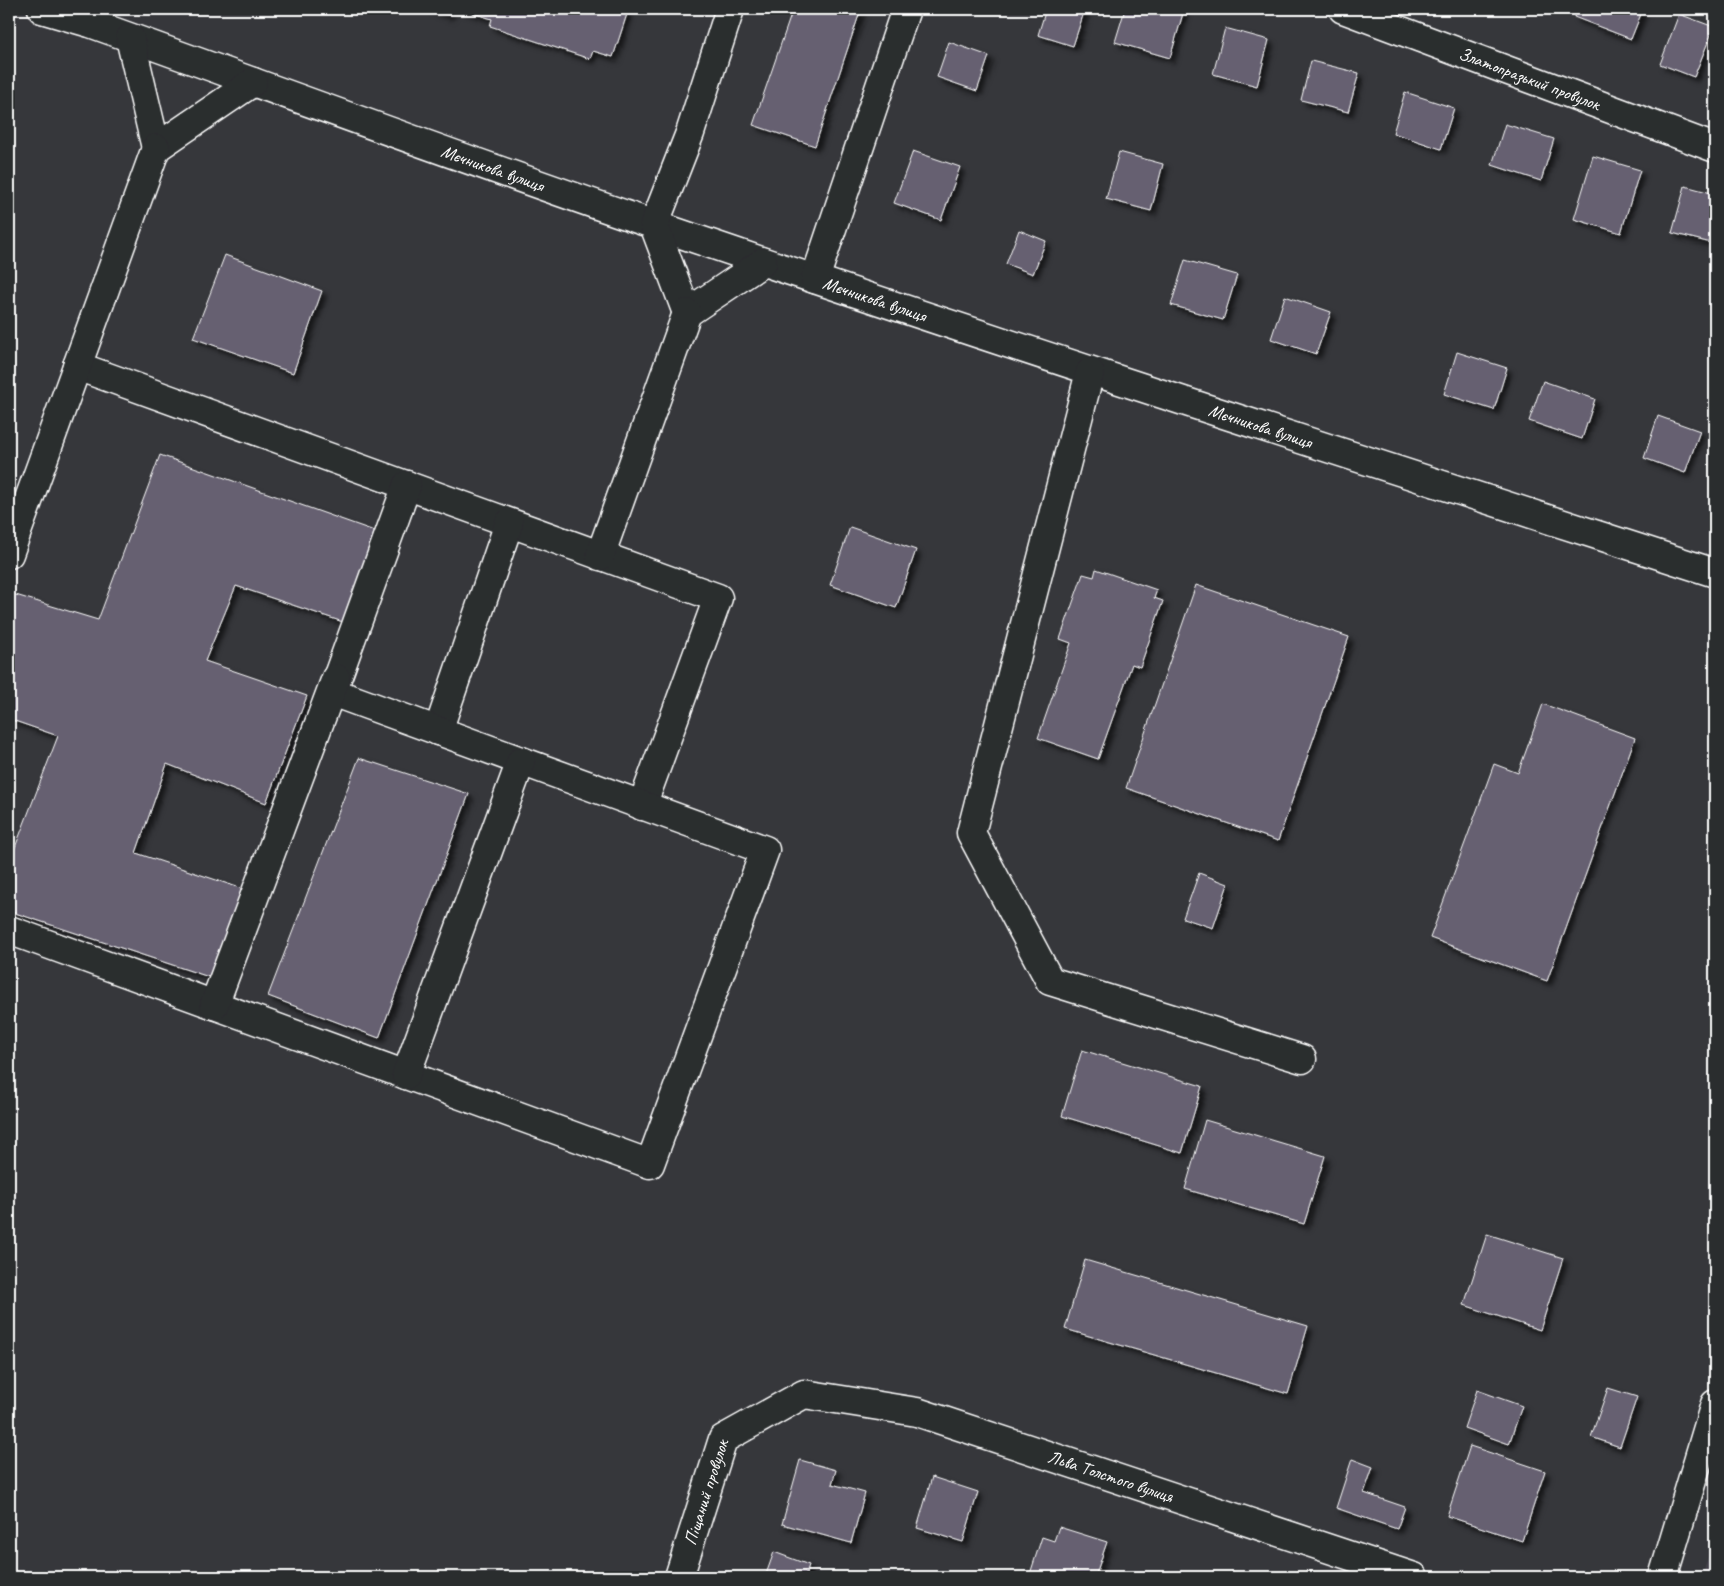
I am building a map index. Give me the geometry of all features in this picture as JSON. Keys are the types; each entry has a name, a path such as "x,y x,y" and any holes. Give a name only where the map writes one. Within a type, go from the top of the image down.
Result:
{"street":[{"name":"Мєчникова вулиця","path":"42,9 92,16 130,38 763,262 1090,372 1715,573"},
{"path":"687,313 654,225 690,133 730,9"},
{"path":"815,279 906,9"},
{"name":"Златопразький провулок","path":"1343,9 1715,148"},
{"path":"9,554 156,148 130,38"},
{"path":"156,148 253,82"},
{"path":"600,556 687,313 763,262"},
{"path":"77,366 718,598 642,806"},
{"path":"1090,372 971,833 1050,981 1302,1059"},
{"path":"214,1005 407,486"},
{"path":"438,731 509,523"},
{"path":"9,930 650,1164 765,850 332,692 336,678"},
{"path":"406,1075 521,761"},
{"name":"Піщаний провулок","path":"678,1577 722,1439 804,1394"},
{"name":"Льва Толстого вулиця","path":"804,1394 917,1412 1414,1577"},
{"path":"1662,1577 1715,1404"}],"shaded area":[{"path":"1715,1535 1715,1577 1702,1577"}],"building":[{"path":"429,9 451,9 449,15"},
{"path":"460,9 620,9 628,11 613,57 593,51 590,59 490,26 492,19"},
{"path":"793,9 861,9 815,146 753,125"},
{"path":"1046,9 1085,9 1073,46 1038,35"},
{"path":"1125,9 1184,10 1170,58 1115,42"},
{"path":"1577,9 1643,9 1631,39 1574,17"},
{"path":"1679,14 1714,27 1694,77 1660,64"},
{"path":"1225,28 1269,40 1257,86 1213,74"},
{"path":"949,42 989,56 977,91 937,77"},
{"path":"1311,61 1359,73 1348,112 1301,100"},
{"path":"1405,92 1454,108 1441,149 1393,133"},
{"path":"1505,124 1554,139 1541,181 1492,165"},
{"path":"913,151 960,167 941,220 894,203"},
{"path":"1119,152 1163,164 1151,211 1106,199"},
{"path":"1593,156 1640,170 1621,233 1574,219"},
{"path":"1685,186 1715,194 1715,244 1672,233"},
{"path":"1019,230 1046,241 1033,274 1006,264"},
{"path":"225,255 322,291 293,373 193,338"},
{"path":"1185,260 1237,275 1223,320 1171,305"},
{"path":"1285,296 1331,312 1316,354 1271,339"},
{"path":"1457,352 1507,368 1494,410 1444,394"},
{"path":"1543,381 1595,399 1582,439 1529,421"},
{"path":"1658,416 1700,431 1685,473 1644,458"},
{"path":"160,455 380,533 346,623 236,586 205,661 307,696 266,803 167,764 136,853 243,889 209,977 9,911 9,863 58,736 9,719 9,593 98,620"},
{"path":"850,527 916,550 896,608 830,585"},
{"path":"1096,569 1157,590 1154,598 1163,601 1140,667 1132,664 1098,759 1038,738 1071,643 1060,639 1083,574 1094,577"},
{"path":"1196,585 1349,637 1278,841 1126,788"},
{"path":"1543,704 1635,738 1547,981 1430,938 1494,764 1518,773"},
{"path":"359,758 469,794 379,1038 268,996"},
{"path":"1199,873 1228,884 1213,928 1183,918"},
{"path":"1082,1050 1202,1086 1182,1153 1062,1116"},
{"path":"1205,1120 1325,1156 1304,1224 1185,1189"},
{"path":"1487,1234 1563,1258 1540,1330 1464,1305"},
{"path":"1085,1260 1308,1326 1288,1394 1065,1329"},
{"path":"1608,1388 1637,1397 1620,1447 1591,1437"},
{"path":"1477,1390 1522,1406 1509,1444 1464,1428"},
{"path":"1470,1446 1545,1471 1522,1541 1447,1516"},
{"path":"1352,1459 1373,1467 1364,1493 1405,1507 1397,1529 1336,1508"},
{"path":"800,1460 836,1470 832,1484 865,1493 851,1543 782,1524"},
{"path":"932,1477 978,1492 963,1542 917,1528"},
{"path":"1059,1527 1107,1542 1095,1577 1029,1577 1042,1537 1054,1541"},
{"path":"774,1552 809,1565 805,1577 765,1577"}]}
